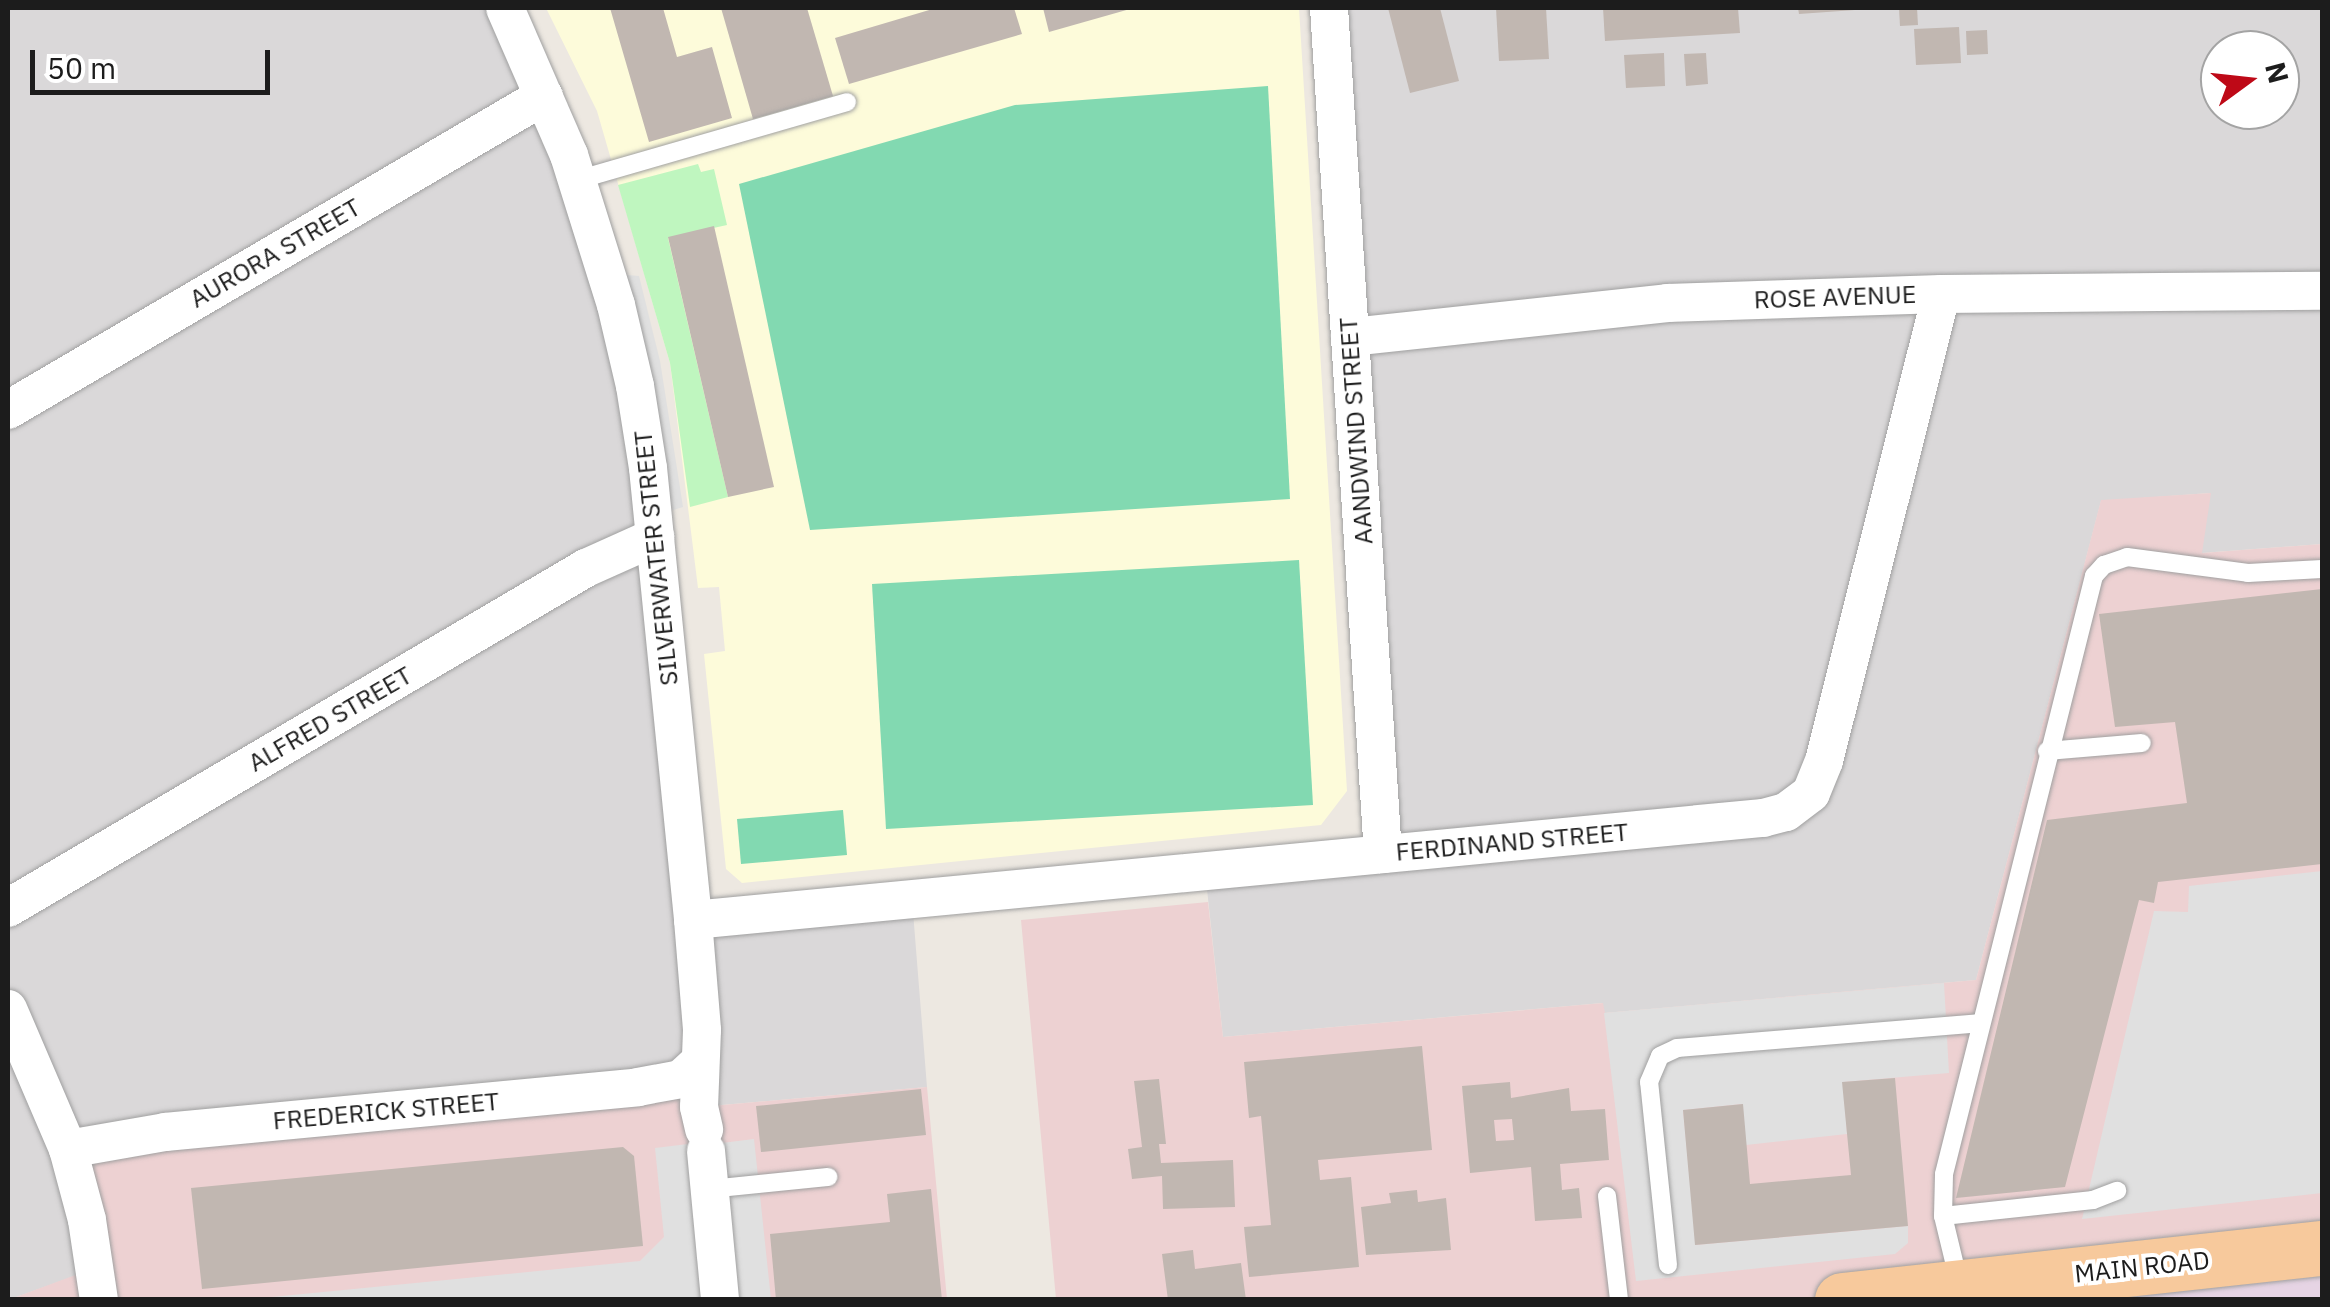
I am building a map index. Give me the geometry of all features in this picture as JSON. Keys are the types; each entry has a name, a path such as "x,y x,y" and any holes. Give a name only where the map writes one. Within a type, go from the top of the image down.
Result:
{"main road":[{"path":"2234,1258 2304,1225 2322,1223"},
{"name":"MAIN ROAD","path":"1842,1300 1960,1287 2112,1278 2322,1248"}],"street":[{"name":"SILVERWATER STREET","path":"505,8 577,180 616,305 635,386 656,537 693,920 702,1030 698,1063 720,1300"},
{"name":"AANDWIND STREET","path":"1330,8 1383,854"},
{"name":"AURORA STREET","path":"8,410 544,96"},
{"name":"ROSE AVENUE","path":"1350,337 1667,303 1942,294 2322,291"},
{"name":"FERDINAND STREET","path":"693,920 1762,818 1800,803 1810,793 1824,761 1942,294"},
{"name":"ALFRED STREET","path":"8,908 586,568 656,537"},
{"path":"8,1009 68,1149 87,1220 100,1300"},
{"name":"FREDERICK STREET","path":"68,1149 165,1132 638,1087 681,1078 698,1063"}],"lane":[{"path":"577,180 847,102"},
{"path":"1960,1287 1943,1216 1944,1174 2094,576 2104,565 2127,557 2248,573 2322,570"},
{"path":"2048,751 2142,743"},
{"path":"1668,1265 1649,1082 1660,1056 1677,1048 1979,1023"},
{"path":"710,1190 828,1177"},
{"path":"1943,1216 2093,1200 2117,1191"},
{"path":"1608,1196 1620,1300"}],"shaded area":[{"path":"8,8 505,8 616,305 693,919 912,899 927,1087 699,1107 97,1268 8,1300"},
{"path":"546,8 1299,8 1347,791 1321,825 742,883 726,869 704,654 725,651 719,587 698,588 670,363 597,111"},
{"path":"1329,8 2322,8 2322,544 2201,553 2210,493 2101,501 1976,980 1604,1013 1602,1003 1223,1037 1205,871 1383,854"},
{"path":"606,273 639,276 660,361 683,507 654,516"},
{"path":"2211,493 2202,553 2322,544 2322,1248 1842,1300 1056,1299 1021,920 1208,902 1223,1037 1603,1003 1605,1013 1976,980 2101,500"},
{"path":"2322,871 2322,1193 2082,1219 2154,911 2188,912 2189,886"},
{"path":"1944,983 1949,1073 1843,1082 1847,1134 1746,1145 1742,1104 1683,1110 1696,1245 1908,1226 1908,1243 1895,1254 1636,1281 1604,1013"},
{"path":"681,1079 700,1107 927,1087 947,1299 8,1300 97,1267 68,1149"},
{"path":"754,1139 771,1299 738,1299 722,1143"},
{"path":"688,1144 704,1299 241,1300 640,1261 664,1237 655,1148"},
{"path":"2322,1248 2322,1299 1842,1300"}],"green space":[{"path":"1268,86 1290,499 810,530 739,184 1015,105"},
{"path":"698,164 701,172 714,169 727,225 668,238 728,497 690,507 670,363 618,185"},
{"path":"1299,560 1313,805 886,829 872,584"},
{"path":"843,810 847,855 741,864 737,819"}],"building":[{"path":"610,8 663,8 677,57 712,47 732,118 649,142"},
{"path":"721,8 807,8 833,96 753,119"},
{"path":"936,8 1014,8 1022,34 849,84 835,38"},
{"path":"1043,8 1130,8 1130,9 1049,32"},
{"path":"1388,8 1440,8 1459,81 1410,93"},
{"path":"1496,8 1546,8 1549,59 1499,61"},
{"path":"1603,8 1738,8 1740,33 1605,41"},
{"path":"1798,8 1855,8 1855,10 1799,14"},
{"path":"1899,8 1917,8 1918,25 1900,26"},
{"path":"1959,27 1961,63 1916,65 1914,29"},
{"path":"1987,30 1988,54 1967,55 1966,31"},
{"path":"1664,53 1665,86 1626,88 1624,55"},
{"path":"1706,53 1708,84 1686,86 1684,54"},
{"path":"714,226 774,487 728,497 668,237"},
{"path":"2322,589 2322,864 2158,882 2154,903 2139,900 2065,1187 1956,1198 2047,820 2187,803 2175,722 2115,727 2099,614"},
{"path":"1422,1046 1432,1150 1318,1160 1320,1180 1351,1177 1359,1267 1249,1277 1244,1227 1271,1225 1261,1116 1249,1118 1244,1062"},
{"path":"1895,1078 1908,1226 1695,1245 1683,1110 1743,1104 1750,1184 1851,1175 1842,1082"},
{"path":"1159,1079 1166,1144 1159,1144 1161,1163 1233,1160 1235,1207 1163,1209 1162,1176 1132,1179 1128,1149 1142,1147 1134,1081"},
{"path":"1510,1082 1511,1098 1569,1088 1571,1111 1605,1109 1609,1160 1560,1164 1562,1190 1579,1188 1582,1218 1535,1221 1531,1167 1470,1173 1462,1086","holes":["1512,1119 1514,1140 1496,1141 1494,1120"]},
{"path":"921,1089 926,1135 761,1152 756,1106"},
{"path":"623,1147 634,1156 643,1246 202,1289 191,1188"},
{"path":"931,1189 942,1300 776,1300 770,1234 890,1222 887,1194"},
{"path":"1417,1190 1418,1202 1446,1198 1451,1250 1366,1255 1361,1207 1391,1203 1389,1193"},
{"path":"1193,1250 1195,1269 1241,1263 1246,1300 1168,1300 1162,1254"}]}
